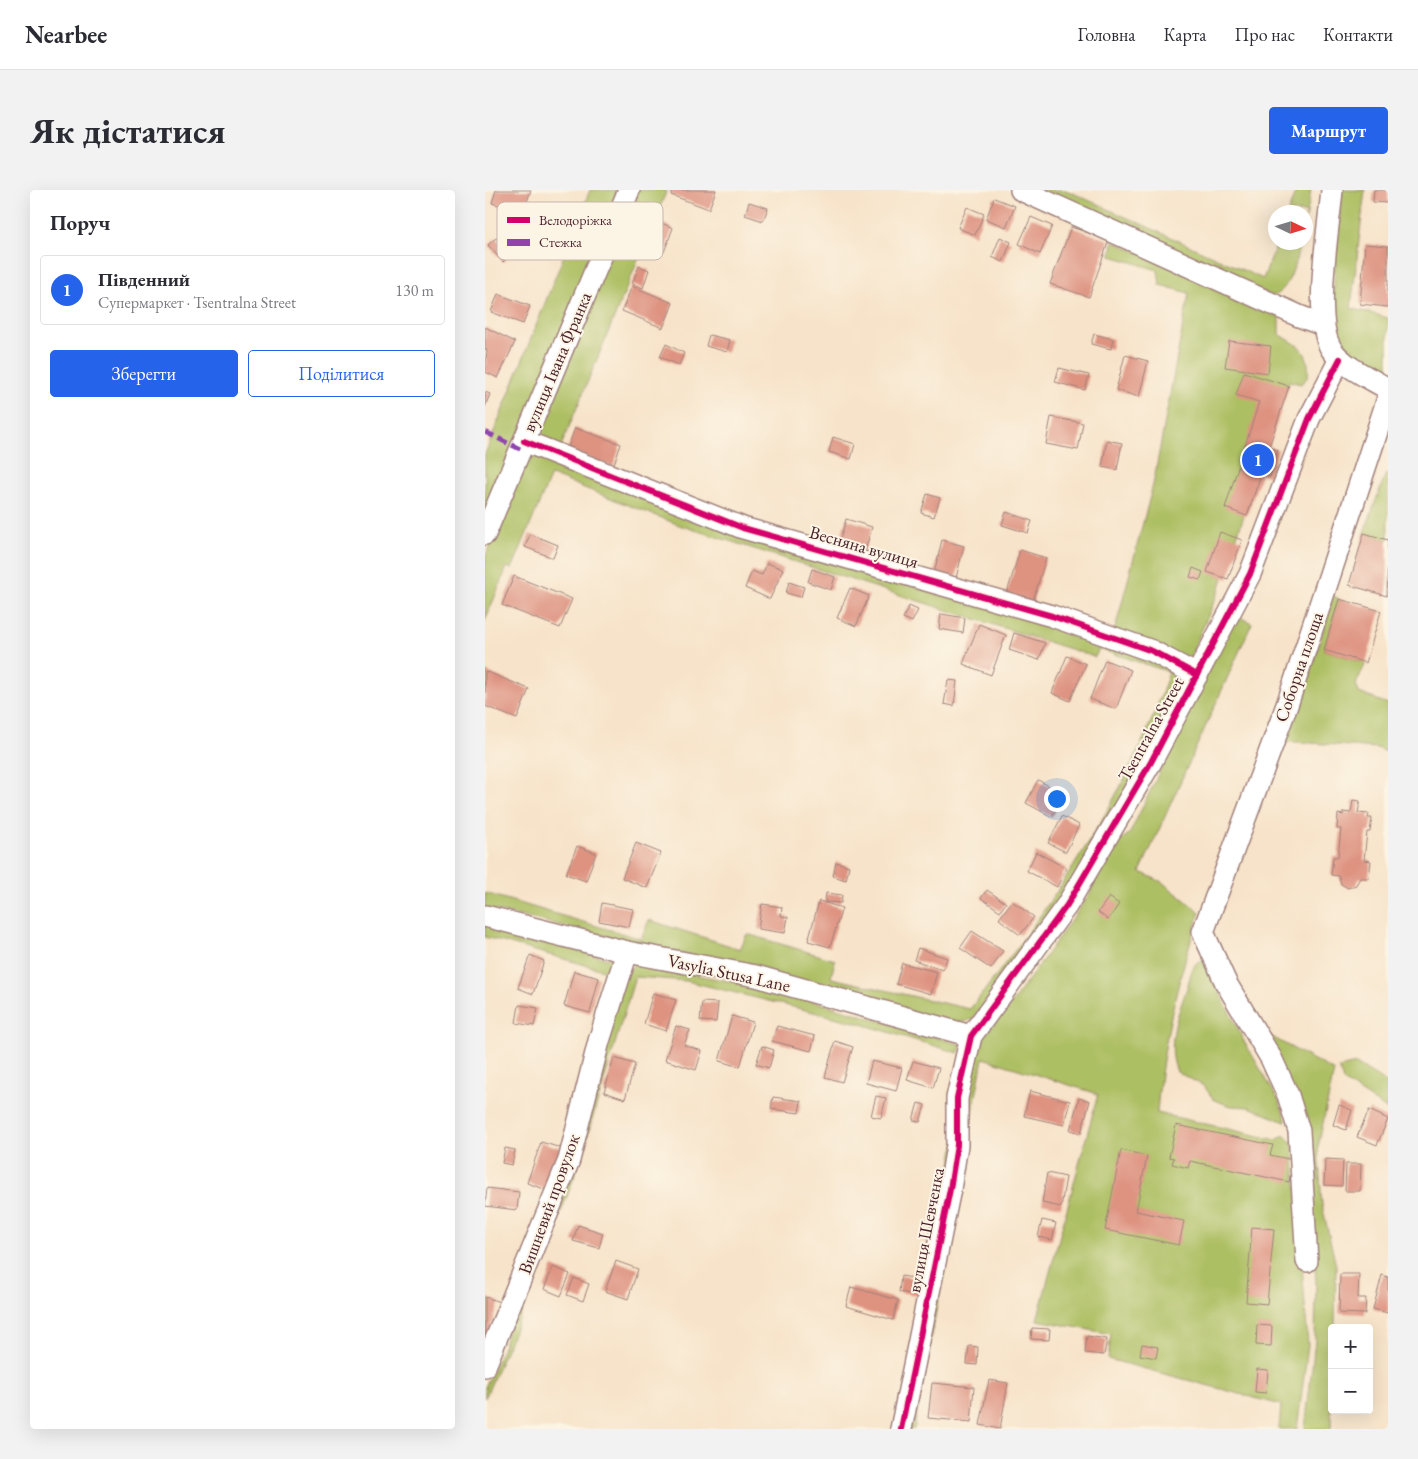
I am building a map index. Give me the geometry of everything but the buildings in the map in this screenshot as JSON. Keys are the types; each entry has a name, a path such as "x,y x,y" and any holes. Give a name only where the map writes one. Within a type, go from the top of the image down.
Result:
{"street":[{"name":"вулиця Івана Франка","path":"624,202 629,190"},
{"path":"1021,190 1323,325"},
{"path":"1332,190 1323,290 1323,325 1327,342 1340,359 1388,390"},
{"name":"вулиця Івана Франка","path":"485,534 600,260"},
{"name":"Tsentralna Street","path":"971,1036 1067,905 1151,762 1250,574 1309,418 1340,359"},
{"name":"Соборна площа","path":"1307,1261 1299,1131 1288,1095 1271,1058 1226,983 1203,932 1287,705 1388,398"},
{"name":"Весняна вулиця","path":"524,441 743,528 1052,616 1152,651 1197,675"},
{"name":"Vasylia Stusa Lane","path":"485,916 627,952 756,976 971,1036"},
{"name":"Вишневий провулок","path":"485,1366 569,1160 599,1041 627,952"},
{"name":"вулиця Шевченка","path":"901,1429 950,1189 957,1145 957,1098 971,1036"}],"green space":[{"path":"590,190 623,190 618,202 585,202"},
{"path":"636,190 667,190 662,202 631,202"},
{"path":"1034,190 1066,190 1263,279 1274,250 1298,250 1288,281 1273,296"},
{"path":"1296,190 1311,190 1308,205 1291,205"},
{"path":"1342,190 1365,190 1351,308 1388,318 1388,373 1350,350 1340,340 1336,329 1334,291"},
{"path":"1113,241 1279,315 1279,334 1298,346 1307,360 1308,377 1301,384 1289,381 1218,593 1190,657 1184,663 1114,633 1153,485 1189,293 1160,285 1158,270 1111,256"},
{"path":"562,260 594,260 485,520 485,454"},
{"path":"607,260 638,260 559,451 534,437"},
{"path":"529,454 995,607 1173,668 1175,676 1174,693 1131,784 1066,894 973,1019 963,1022 952,1022 655,947 485,908 485,893 641,939 649,920 740,949 747,934 835,960 831,978 970,1009 1028,932 1085,849 1133,761 1153,717 1169,672 1099,649 1095,657 682,526 551,475 512,569 507,567 485,621 485,558 518,470"},
{"path":"1386,473 1388,473 1388,540 1364,533"},
{"path":"1332,595 1339,599 1324,650 1366,663 1356,684 1359,693 1388,704 1388,753 1377,748 1284,741 1317,652"},
{"path":"1235,615 1252,623 1140,872 1162,882 1200,912 1172,1011 1159,1087 1157,1113 1277,1140 1284,1135 1293,1143 1308,1345 1297,1429 1279,1429 1281,1405 1108,1359 1111,1334 1037,1320 1098,1094 983,1058 914,1429 906,1429 968,1065 981,1039 1007,1010 1090,894 1104,853 1130,833"},
{"path":"485,924 619,962 614,973 485,937"},
{"path":"1199,961 1204,962 1245,1043 1279,1101 1286,1119 1285,1122 1249,1107 1231,1106 1214,1100 1204,1086 1177,1072 1172,1050 1177,1017 1192,972"},
{"path":"635,963 780,991 962,1045 958,1053 858,1023 687,981 635,977 578,1167 533,1287 485,1398 485,1387 502,1350 626,975"},
{"path":"1263,1032 1334,1071 1318,1147 1322,1205 1336,1266 1335,1324 1328,1324 1328,1414 1331,1414 1331,1429 1305,1429 1315,1341 1316,1280 1305,1155"},
{"path":"1356,1064 1388,1084 1388,1110 1343,1081 1339,1068"}],"marked path":[{"path":"485,432 520,449"}],"cycle path":[{"path":"901,1429 950,1189 957,1145 957,1098 971,1036 1067,905 1151,762 1250,574 1309,419 1340,359"},
{"path":"524,441 743,528 1052,616 1152,651 1197,675"}],"place":[{"name":"Південний","path":"1258,460"}]}
